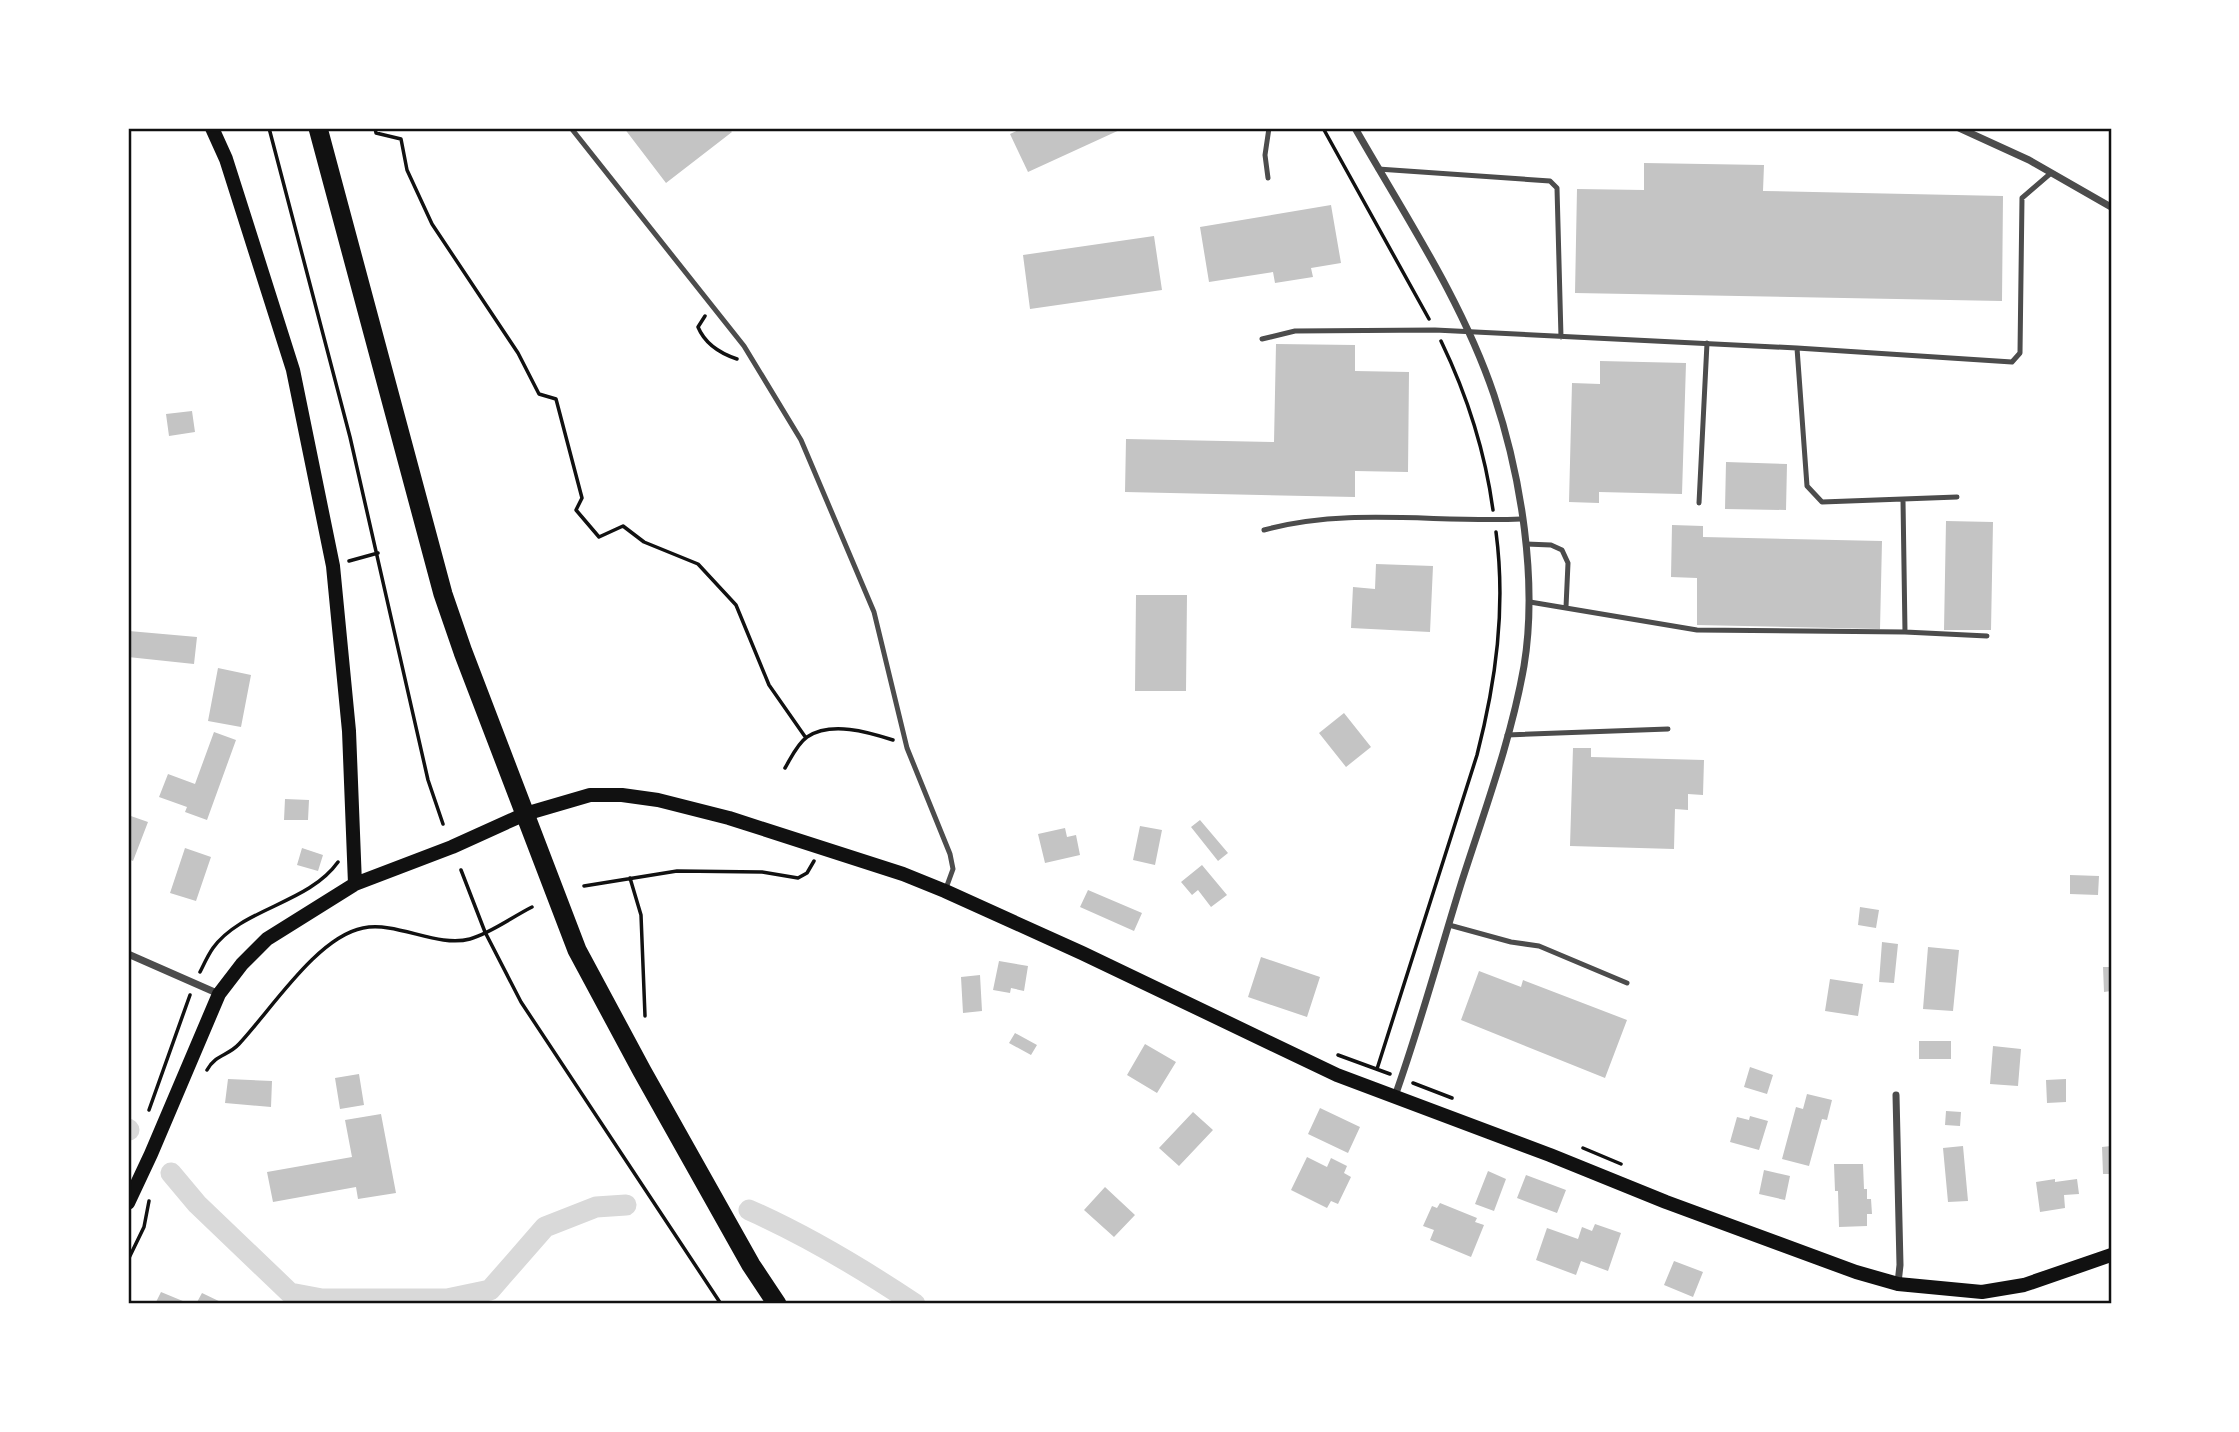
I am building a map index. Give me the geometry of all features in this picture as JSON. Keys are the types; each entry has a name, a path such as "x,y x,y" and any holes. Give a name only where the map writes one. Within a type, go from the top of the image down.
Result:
{"highway":[{"path":"318,128 443,594 577,950 751,1265 777,1304"}],"main road":[{"path":"212,128 226,159 293,370 333,566 349,732 355,884"},
{"path":"128,1203 219,994 242,964 267,939 355,884 525,814 590,796 622,795 658,800 729,818 867,861 945,891 1337,1075 1550,1154 1666,1202 1819,1260 1898,1284 1982,1292 2024,1286 2111,1255"}],"street":[{"path":"1355,128 1433,264 1468,332 1493,393 1507,438 1525,544 1530,602 1524,663 1507,735 1395,1097"},
{"path":"1959,128 2052,173 2111,207"},
{"path":"128,954 219,994"},
{"path":"1896,1095 1900,1265 1898,1284"}],"lane":[{"path":"571,128 757,365 801,440 874,612 906,748 950,854 953,869 945,891"},
{"path":"1268,178 1265,155 1269,128"},
{"path":"1378,169 1550,181 1558,188 1561,337"},
{"path":"1262,339 1295,331 1435,330 1707,342 2012,362 2020,353 2022,198 2052,173"},
{"path":"1699,503 1707,342"},
{"path":"1797,348 1807,486 1822,502 1957,497"},
{"path":"1903,500 1905,632"},
{"path":"1264,530 1340,516 1521,519"},
{"path":"1525,544 1551,545 1562,550 1568,563 1566,607"},
{"path":"1530,602 1697,630 1905,632 1987,636"},
{"path":"1507,735 1668,729"},
{"path":"1449,925 1511,942 1539,946 1628,983"}],"path":[{"path":"268,128 350,437 428,780 443,824"},
{"path":"375,128 376,133 401,139 407,170 432,225 517,353 539,394 556,399 582,498 576,510 599,537 623,526 644,542 698,564 736,606 769,685 806,738"},
{"path":"1324,128 1460,379 1488,476 1499,552 1500,627 1490,704 1477,755 1377,1069"},
{"path":"717,311 703,317 698,327 703,338 729,357 757,365"},
{"path":"333,566 378,553"},
{"path":"785,768 806,738 821,730 843,729 891,739 906,748"},
{"path":"584,886 677,871 762,872 798,878 807,873 820,847"},
{"path":"148,1114 194,982 214,947 236,929 275,905 313,887 331,872 342,856"},
{"path":"460,870 485,932 521,1002 721,1304"},
{"path":"630,878 641,915 645,1017"},
{"path":"206,1070 213,1059 236,1047 298,975 326,947 345,933 366,927 389,928 456,941 470,939 532,907"},
{"path":"1329,1051 1451,1098"},
{"path":"1582,1148 1627,1167"},
{"path":"128,1260 144,1227 151,1189"}],"building":[{"path":"624,128 728,128 732,132 666,183"},
{"path":"1023,128 1124,128 1028,172 1010,134"},
{"path":"1644,163 1764,165 1763,191 2003,196 2002,301 1575,293 1577,189 1644,190"},
{"path":"1331,205 1341,263 1311,268 1313,277 1275,283 1273,272 1209,282 1200,227"},
{"path":"1154,236 1162,290 1030,309 1023,255"},
{"path":"1276,344 1355,345 1355,371 1409,372 1408,472 1355,471 1355,497 1125,492 1126,439 1274,442"},
{"path":"1600,361 1686,363 1682,494 1599,492 1599,503 1569,502 1572,383 1600,384"},
{"path":"192,411 195,432 169,436 166,414"},
{"path":"1726,462 1787,464 1786,510 1725,509"},
{"path":"1946,521 1993,522 1991,630 1944,630"},
{"path":"1672,525 1703,526 1703,537 1882,541 1880,629 1697,625 1697,578 1671,577"},
{"path":"1376,564 1433,566 1430,632 1351,628 1353,587 1375,589"},
{"path":"1136,595 1187,595 1186,691 1135,691"},
{"path":"129,631 197,637 194,664 128,657"},
{"path":"218,668 251,675 241,727 208,721"},
{"path":"1344,713 1371,747 1346,767 1319,733"},
{"path":"214,732 236,740 207,820 185,812 187,807 159,797 168,774 195,784"},
{"path":"1573,748 1591,748 1591,757 1704,760 1703,795 1688,794 1688,810 1675,809 1674,849 1570,846"},
{"path":"285,799 309,800 308,820 284,820"},
{"path":"128,815 148,822 133,861 128,859"},
{"path":"1200,820 1228,853 1218,861 1191,827"},
{"path":"1140,826 1162,830 1155,865 1133,860"},
{"path":"1065,828 1067,837 1076,835 1080,855 1045,863 1038,834"},
{"path":"185,848 211,857 196,901 170,893"},
{"path":"302,848 323,855 318,871 297,865"},
{"path":"1202,865 1227,895 1211,907 1198,890 1192,895 1181,882"},
{"path":"2070,875 2099,876 2098,895 2070,894"},
{"path":"1088,890 1142,913 1134,931 1080,907"},
{"path":"1860,907 1879,910 1876,928 1858,925"},
{"path":"1882,942 1898,944 1894,983 1879,982"},
{"path":"1928,947 1959,950 1953,1011 1923,1009"},
{"path":"1261,957 1320,977 1307,1017 1248,997"},
{"path":"999,961 1028,966 1024,991 1011,988 1010,993 993,990"},
{"path":"2103,967 2111,967 2111,991 2104,992"},
{"path":"1479,971 1521,987 1523,980 1627,1020 1605,1078 1461,1020"},
{"path":"980,975 982,1011 963,1013 961,977"},
{"path":"1830,979 1863,984 1858,1016 1825,1011"},
{"path":"1015,1033 1037,1045 1031,1055 1009,1043"},
{"path":"1919,1041 1951,1041 1951,1059 1919,1059"},
{"path":"1145,1044 1176,1062 1157,1093 1127,1075"},
{"path":"1993,1046 2021,1049 2018,1086 1990,1084"},
{"path":"1750,1067 1773,1075 1767,1094 1744,1087"},
{"path":"359,1074 364,1105 340,1109 335,1078"},
{"path":"228,1079 272,1081 271,1107 225,1103"},
{"path":"2066,1079 2066,1102 2047,1103 2046,1080"},
{"path":"1807,1094 1832,1100 1827,1120 1822,1119 1809,1166 1782,1159 1796,1107 1803,1109"},
{"path":"1320,1108 1360,1127 1348,1153 1308,1134"},
{"path":"1946,1111 1961,1112 1960,1126 1945,1125"},
{"path":"1193,1112 1213,1130 1179,1166 1159,1148"},
{"path":"381,1114 396,1193 358,1199 356,1187 273,1202 267,1172 352,1157 345,1120"},
{"path":"1750,1116 1768,1121 1759,1150 1730,1142 1737,1117 1749,1120"},
{"path":"1963,1146 1968,1201 1948,1202 1943,1148"},
{"path":"2111,1146 2111,1174 2103,1174 2102,1147"},
{"path":"1307,1157 1327,1167 1331,1158 1347,1166 1344,1173 1351,1177 1338,1204 1331,1201 1327,1208 1291,1190"},
{"path":"1834,1164 1863,1164 1864,1189 1867,1189 1867,1199 1871,1199 1872,1214 1867,1214 1867,1226 1839,1227"},
{"path":"1764,1170 1790,1176 1785,1200 1759,1194"},
{"path":"1488,1171 1506,1179 1494,1211 1475,1204"},
{"path":"1526,1175 1566,1190 1557,1213 1517,1198"},
{"path":"2055,1179 2055,1182 2077,1179 2079,1194 2064,1195 2065,1208 2040,1212 2036,1182"},
{"path":"1105,1187 1135,1215 1114,1237 1084,1210"},
{"path":"1440,1203 1477,1218 1475,1222 1484,1225 1471,1257 1430,1240 1434,1230 1423,1226 1432,1206 1437,1208"},
{"path":"1595,1224 1621,1233 1608,1271 1581,1261 1576,1275 1536,1260 1547,1228 1578,1239 1582,1227 1592,1231"},
{"path":"1674,1261 1703,1272 1693,1297 1664,1285"},
{"path":"161,1292 190,1304 155,1304"},
{"path":"202,1293 225,1304 196,1304"}],"waterway":[{"path":"171,1173 197,1204 290,1293 322,1299 447,1299 490,1290 545,1227 596,1207 626,1205"},
{"path":"749,1210 834,1253 915,1304"}]}
